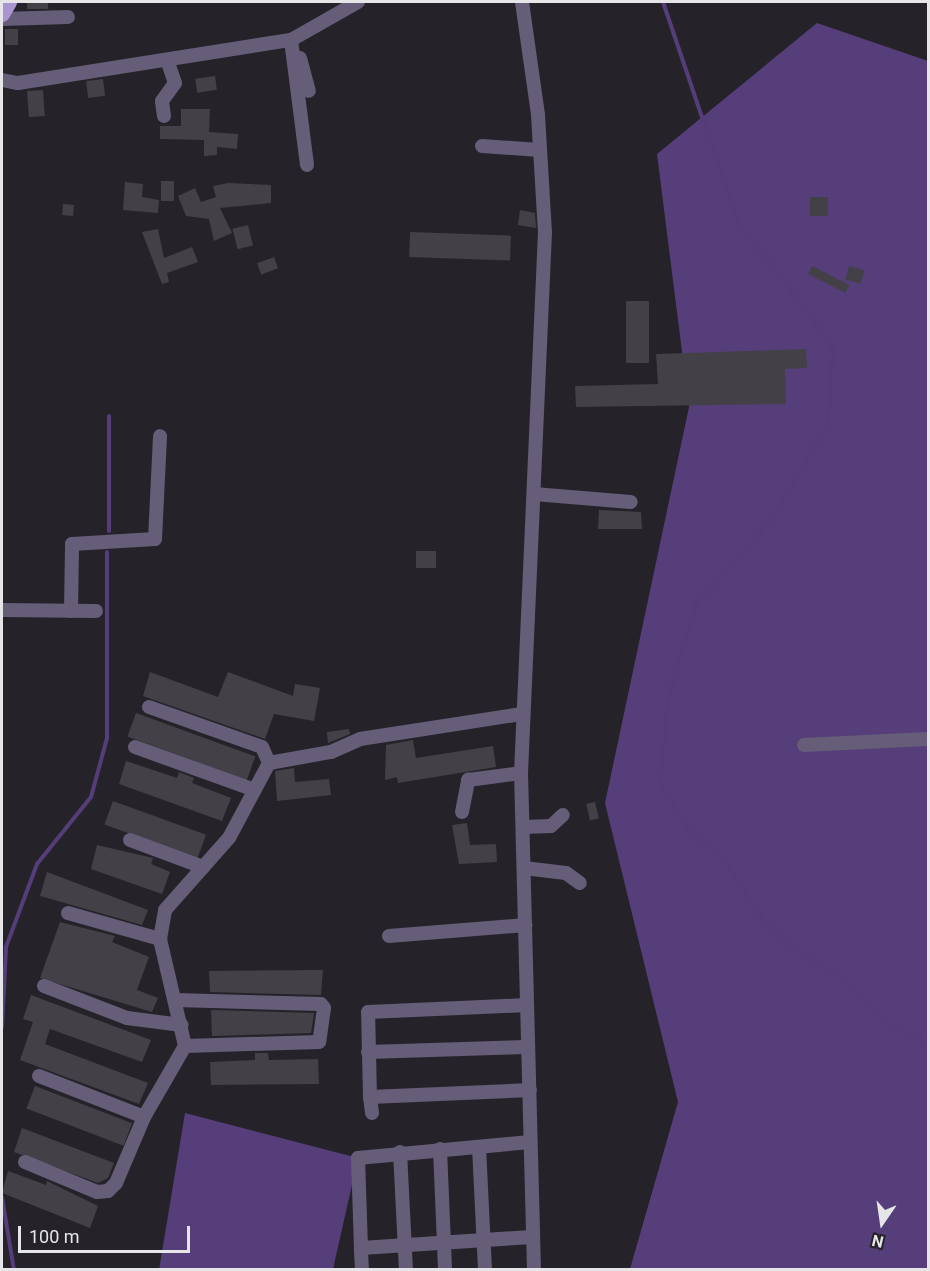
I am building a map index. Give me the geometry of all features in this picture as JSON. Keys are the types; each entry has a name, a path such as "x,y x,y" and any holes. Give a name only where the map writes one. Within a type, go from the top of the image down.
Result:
{"main road":[{"path":"2,14 9,2"}],"street":[{"path":"2,80 18,83 293,39 358,2"},
{"path":"522,2 540,150 545,232 521,773 534,1269"},
{"path":"2,19 68,17"},
{"path":"293,39 309,91"},
{"path":"293,39 308,165"},
{"path":"164,116 162,101 175,83 167,60"},
{"path":"482,146 540,150"},
{"path":"72,611 72,544 155,539 160,436"},
{"path":"534,494 631,502"},
{"path":"2,610 96,611"},
{"path":"149,707 262,747 269,763"},
{"path":"269,763 332,752 360,739 522,714"},
{"path":"804,745 928,739"},
{"path":"135,747 255,790"},
{"path":"25,1162 108,1191 144,1117 185,1046 182,1025 160,939 165,910 232,833 269,763"},
{"path":"462,812 468,780 521,773"},
{"path":"523,827 551,826 563,815"},
{"path":"130,840 203,867"},
{"path":"524,868 566,873 580,883"},
{"path":"68,913 160,939"},
{"path":"389,936 526,925"},
{"path":"44,986 127,1018 182,1025"},
{"path":"175,1000 321,1004 324,1008 319,1042 185,1046"},
{"path":"372,1113 365,1018 374,1010 526,1005"},
{"path":"368,1052 528,1047"},
{"path":"39,1076 144,1117"},
{"path":"370,1097 530,1090"},
{"path":"363,1269 358,1158 400,1152 531,1143"},
{"path":"479,1147 485,1269"},
{"path":"440,1149 445,1269"},
{"path":"400,1152 405,1269"},
{"path":"362,1248 532,1237"}],"shaded area":[{"path":"817,23 928,61 928,1269 630,1269 678,1102 605,803 689,407 657,154"},
{"path":"185,1113 358,1158 333,1269 159,1270"}],"building":[{"path":"27,2 48,2 48,9 27,9"},
{"path":"5,29 18,29 18,45 5,45"},
{"path":"215,76 217,90 197,93 195,79"},
{"path":"103,79 105,96 88,98 86,81"},
{"path":"43,90 45,116 29,117 27,91"},
{"path":"181,109 210,109 209,132 238,134 237,149 217,147 217,155 204,156 204,140 160,139 160,126 181,126"},
{"path":"161,181 174,181 174,201 161,201"},
{"path":"125,182 143,184 142,197 159,200 158,213 123,210"},
{"path":"228,183 271,185 271,203 220,208 232,233 214,241 209,219 186,216 178,196 195,188 201,202 216,197 213,186"},
{"path":"810,197 828,197 828,216 810,216"},
{"path":"63,204 74,205 73,216 62,215"},
{"path":"520,210 535,213 536,228 518,225"},
{"path":"248,225 253,245 238,249 232,229"},
{"path":"158,229 164,258 192,247 198,262 167,273 169,282 162,284 142,232"},
{"path":"410,232 511,236 510,261 409,257"},
{"path":"274,257 278,268 261,274 257,263"},
{"path":"812,266 849,285 845,293 808,274"},
{"path":"849,266 864,270 861,284 845,280"},
{"path":"626,301 649,301 649,363 626,363"},
{"path":"806,349 807,368 785,369 786,404 576,407 575,386 658,384 656,354"},
{"path":"599,510 641,512 642,529 598,529"},
{"path":"416,551 436,551 436,568 416,568"},
{"path":"150,672 218,697 228,672 293,696 295,684 320,688 314,721 274,714 265,739 143,696"},
{"path":"136,713 255,756 247,780 127,736"},
{"path":"349,729 350,734 328,743 327,732"},
{"path":"413,740 416,758 493,746 496,767 398,783 397,777 385,780 386,745"},
{"path":"126,761 177,778 179,772 194,778 192,783 231,798 222,821 119,784"},
{"path":"294,768 295,782 329,779 331,795 277,801 275,771"},
{"path":"113,801 206,835 197,858 104,824"},
{"path":"595,802 599,819 590,821 586,804"},
{"path":"467,823 470,845 496,844 497,862 459,864 452,825"},
{"path":"97,845 153,858 151,864 170,872 162,894 91,869"},
{"path":"47,872 148,910 142,925 40,896"},
{"path":"60,922 115,936 112,942 149,957 137,990 158,998 152,1012 40,978"},
{"path":"323,970 321,995 210,992 209,971"},
{"path":"31,995 151,1040 142,1062 50,1029 45,1044 148,1083 139,1104 20,1060 33,1022 23,1019"},
{"path":"211,1010 314,1013 311,1033 212,1036"},
{"path":"255,1053 268,1053 269,1060 318,1059 319,1084 211,1085 210,1062 255,1060"},
{"path":"35,1086 132,1123 123,1146 26,1108"},
{"path":"22,1128 114,1163 108,1178 98,1183 14,1152"},
{"path":"8,1171 46,1185 47,1181 98,1206 90,1228 2,1193"}],"waterway":[{"path":"663,2 737,221 833,346 828,424 772,519 696,605 669,695 660,783 687,828 726,862 763,920 794,949 837,975 892,1026 928,1045"},
{"path":"109,416 109,531"},
{"path":"2,1027 6,947 37,864 91,797 107,738 107,552"},
{"path":"2,1197 14,1270"}]}
